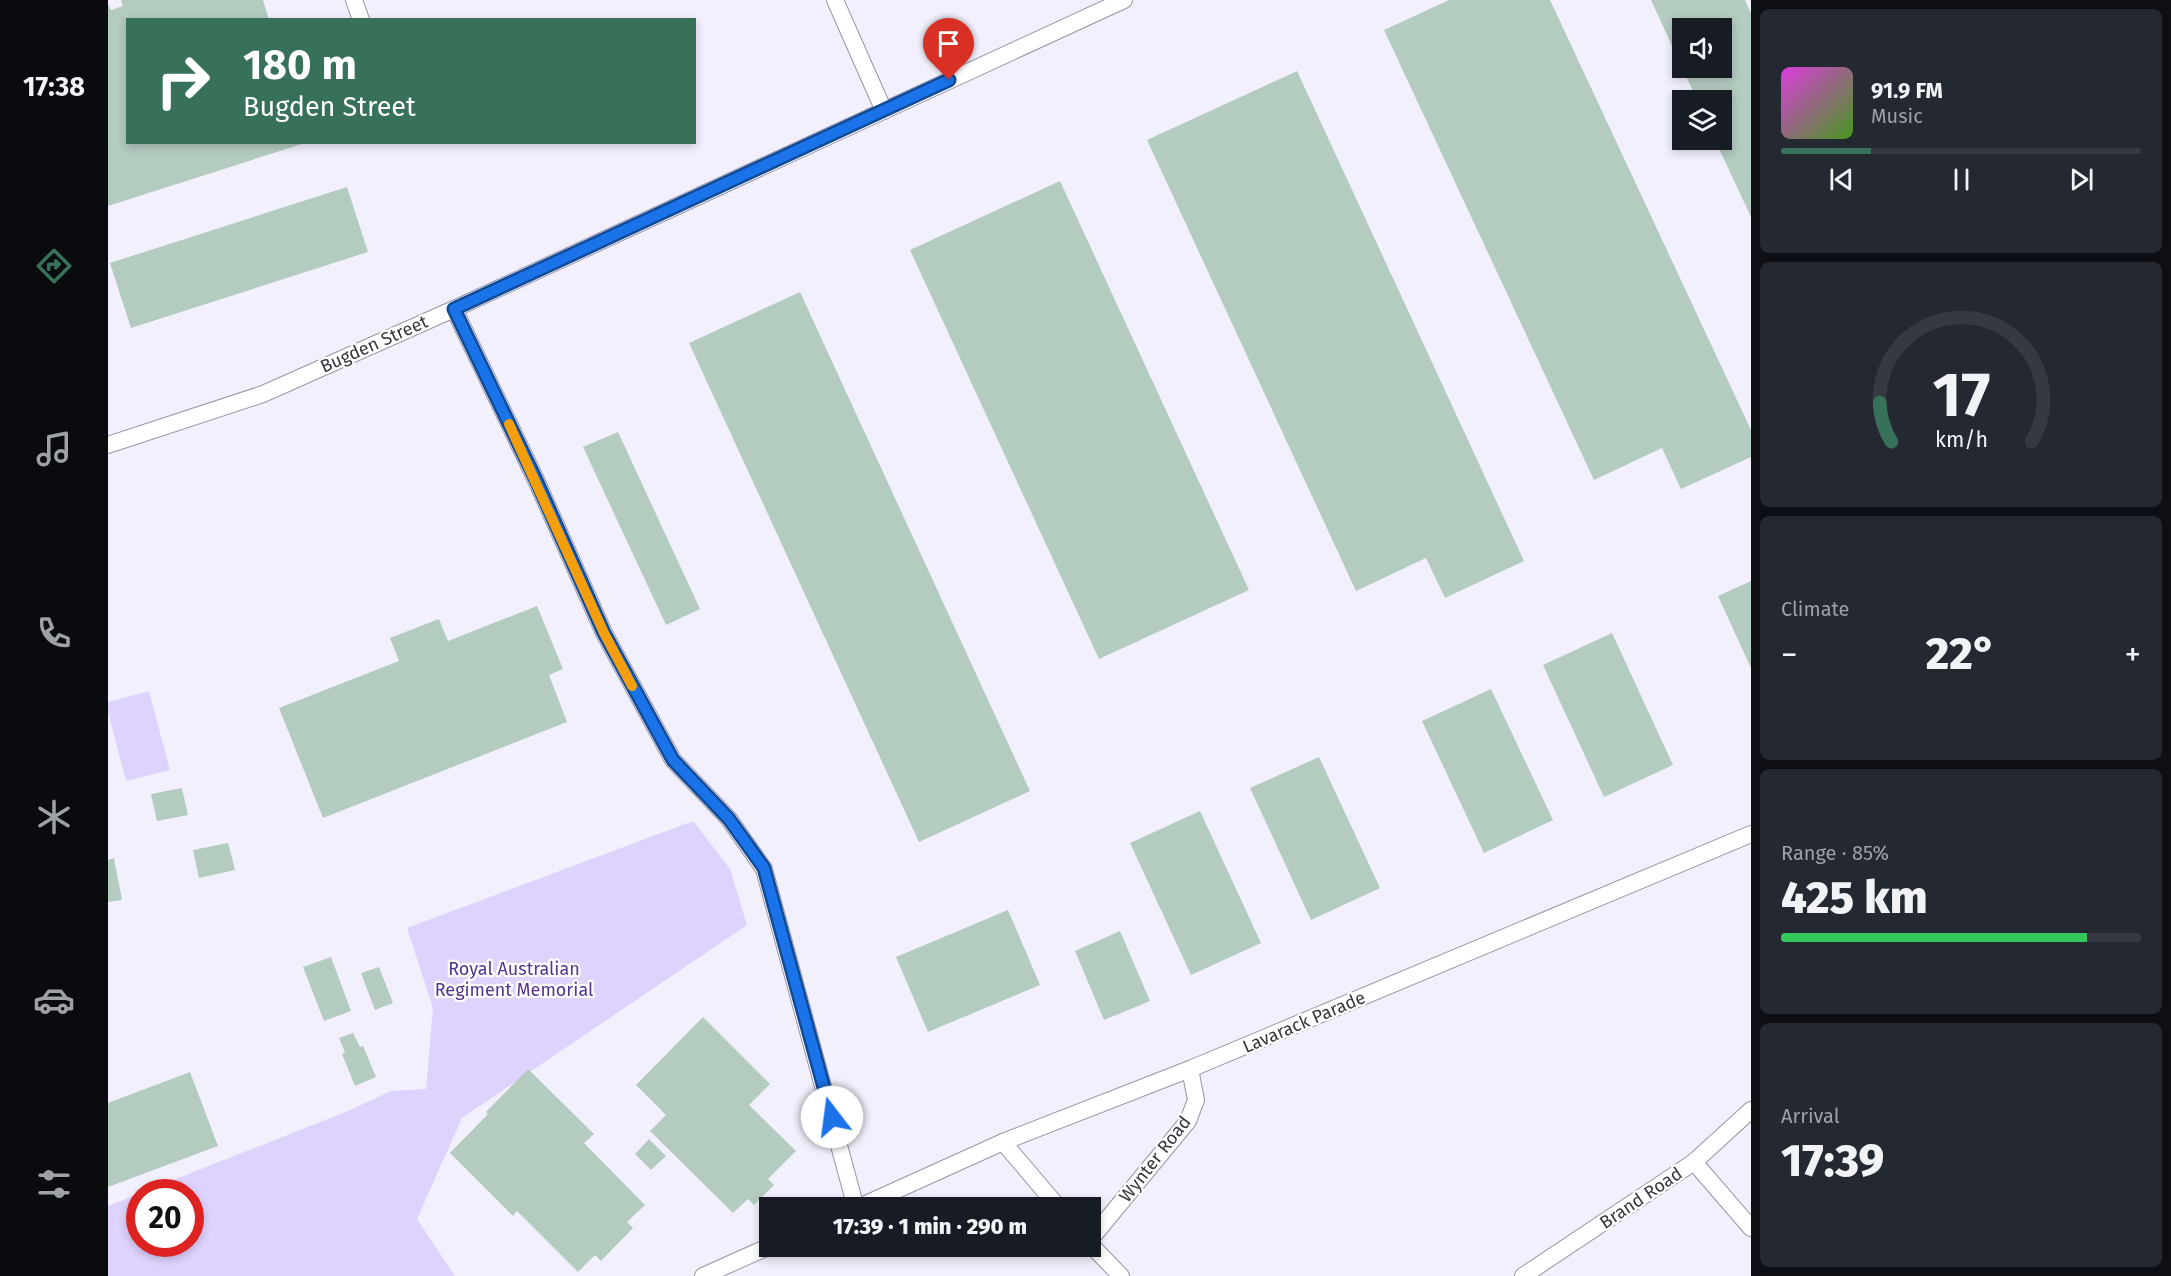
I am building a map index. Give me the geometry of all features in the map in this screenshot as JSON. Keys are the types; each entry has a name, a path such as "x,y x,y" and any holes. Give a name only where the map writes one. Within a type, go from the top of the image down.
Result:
{"lane":[{"path":"354,0 360,18"},
{"path":"835,0 884,111"},
{"name":"Bugden Street","path":"108,446 263,394 454,309 1124,0"},
{"path":"454,309 536,480 604,633 673,760 729,819 764,868 854,1197"},
{"name":"Lavarack Parade","path":"881,1197 1003,1142 1190,1070 1751,834"},
{"name":"Wynter Road","path":"1101,1228 1188,1121 1196,1100 1190,1070"},
{"name":"Brand Road","path":"1523,1276 1694,1162 1751,1110"},
{"path":"1003,1142 1050,1197"},
{"path":"1694,1162 1751,1228"},
{"path":"703,1276 759,1251"},
{"path":"1101,1254 1121,1276"}],"green space":[{"path":"149,691 170,770 126,781 108,712 108,702"},
{"name":"Royal Australian Regiment Memorial","path":"693,821 730,869 747,925 462,1118 417,1219 455,1276 108,1276 108,1206 126,1199 126,1257 204,1257 204,1179 176,1179 348,1111 391,1091 426,1089 433,1008 407,928"}],"building":[{"path":"121,0 263,0 268,18 126,18 126,144 302,144 108,206 108,4 111,10 123,6"},
{"path":"1449,0 1550,0 1751,430 1751,457 1681,489 1662,448 1594,480 1384,30"},
{"path":"1651,0 1745,0 1751,13 1751,217 1720,150 1732,150 1732,90 1692,90 1687,78 1732,78 1732,18 1672,18 1672,46"},
{"path":"1297,71 1524,561 1445,598 1426,558 1356,591 1147,140"},
{"path":"1060,181 1249,590 1099,659 910,250"},
{"path":"347,187 368,252 131,328 110,263"},
{"path":"800,292 1030,791 919,842 689,343"},
{"path":"618,432 700,609 666,625 583,447"},
{"path":"1751,581 1751,668 1718,596"},
{"path":"537,606 563,669 549,675 567,722 323,818 279,708 399,661 390,638 439,619 448,641"},
{"path":"1612,633 1673,765 1604,797 1543,665"},
{"path":"1491,689 1553,820 1484,853 1422,721"},
{"path":"1319,757 1380,888 1311,920 1250,788"},
{"path":"182,788 188,815 157,821 151,794"},
{"path":"1200,811 1261,943 1191,975 1130,843"},
{"path":"228,843 235,870 199,878 193,850"},
{"path":"114,858 122,900 108,902 108,860"},
{"path":"1008,910 1040,985 928,1032 896,957"},
{"path":"1120,931 1150,1001 1104,1020 1075,951"},
{"path":"331,957 351,1011 324,1021 303,967"},
{"path":"379,967 393,1003 375,1010 361,973"},
{"path":"703,1017 770,1084 749,1105 796,1151 768,1179 774,1185 762,1197 759,1197 754,1205 748,1199 733,1213 650,1131 666,1115 636,1085"},
{"path":"353,1033 360,1047 363,1046 376,1077 355,1086 342,1054 345,1052 339,1038"},
{"path":"528,1069 594,1134 584,1143 645,1205 627,1222 633,1228 601,1261 595,1255 578,1272 517,1211 513,1216 450,1153"},
{"path":"190,1072 218,1146 108,1187 108,1103"},
{"path":"649,1139 666,1156 651,1170 635,1154"}],"slow traffic":[{"path":"509,424 604,633 632,686"}],"route":[{"path":"832,1117 764,868 729,819 673,760 604,633 536,480 454,309 949,80"}]}
